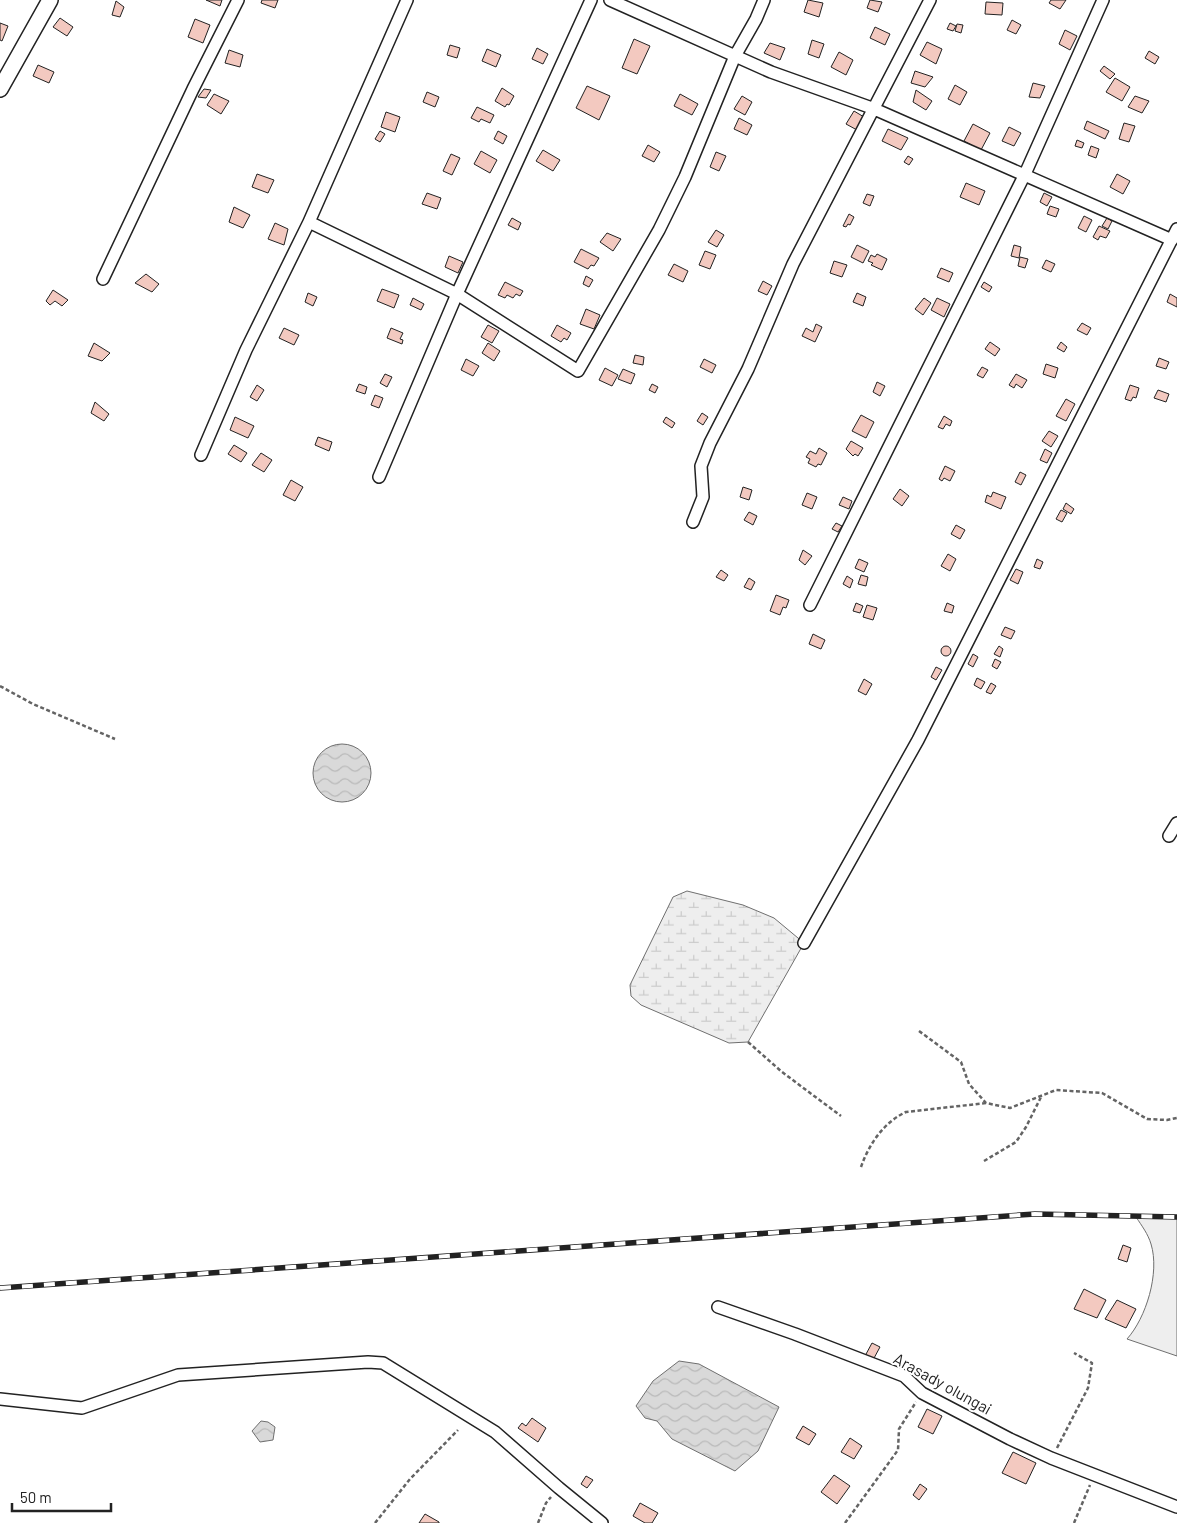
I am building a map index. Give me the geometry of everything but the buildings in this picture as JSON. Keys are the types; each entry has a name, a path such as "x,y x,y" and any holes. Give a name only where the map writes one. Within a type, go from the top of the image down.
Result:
{"street":[{"path":"0,89 50,0"},
{"path":"103,279 193,89 238,0"},
{"path":"201,455 246,350 309,222 407,0"},
{"path":"379,477 457,294 590,0"},
{"path":"610,0 771,72 872,108 977,155 1174,234 918,740 804,943"},
{"path":"309,222 457,294 578,371 660,230 686,177 735,56 756,19 764,0"},
{"path":"693,522 703,497 701,466 710,443 748,369 793,264 872,108 930,0"},
{"path":"810,604 1025,174 1103,0"},
{"path":"1169,836 1177,823"},
{"name":"Arasady olungai","path":"718,1307 864,1359 904,1376 922,1393 1051,1458 1177,1506"},
{"path":"0,1400 82,1408 178,1375 368,1362 383,1364 495,1432 602,1523"}],"path":[{"path":"0,686 33,704 115,739"},
{"path":"920,1031 961,1062 969,1084 986,1103"},
{"path":"748,1042 782,1072 841,1116"},
{"path":"861,1167 875,1139 895,1117 906,1112 986,1103 1010,1108 1056,1090 1102,1093 1147,1119 1166,1120 1177,1118"},
{"path":"984,1161 1016,1142 1042,1095"},
{"path":"1051,1458 1088,1388 1092,1364 1074,1353"},
{"path":"845,1523 898,1450 899,1429 922,1393"},
{"path":"375,1523 410,1479 458,1430"},
{"path":"1074,1523 1095,1475"},
{"path":"538,1523 546,1503 559,1488"}],"green space":[{"path":"687,891 743,905 774,918 804,943 748,1042 729,1043 641,1005 631,996 630,985 673,897"},
{"path":"1136,1217 1177,1217 1177,1356 1127,1339 1140,1319 1150,1295 1154,1268 1150,1240"}],"water":[{"path":"342,744 353,746 366,757 371,773 369,784 358,797 342,802 331,800 318,789 313,773 315,762 326,749"},
{"path":"679,1361 699,1364 779,1407 758,1451 735,1471 672,1439 657,1421 645,1418 636,1406 653,1381"},
{"path":"261,1421 268,1422 275,1427 273,1440 260,1442 252,1431"}],"railway":[{"path":"0,1288 1035,1214 1177,1217"}]}
